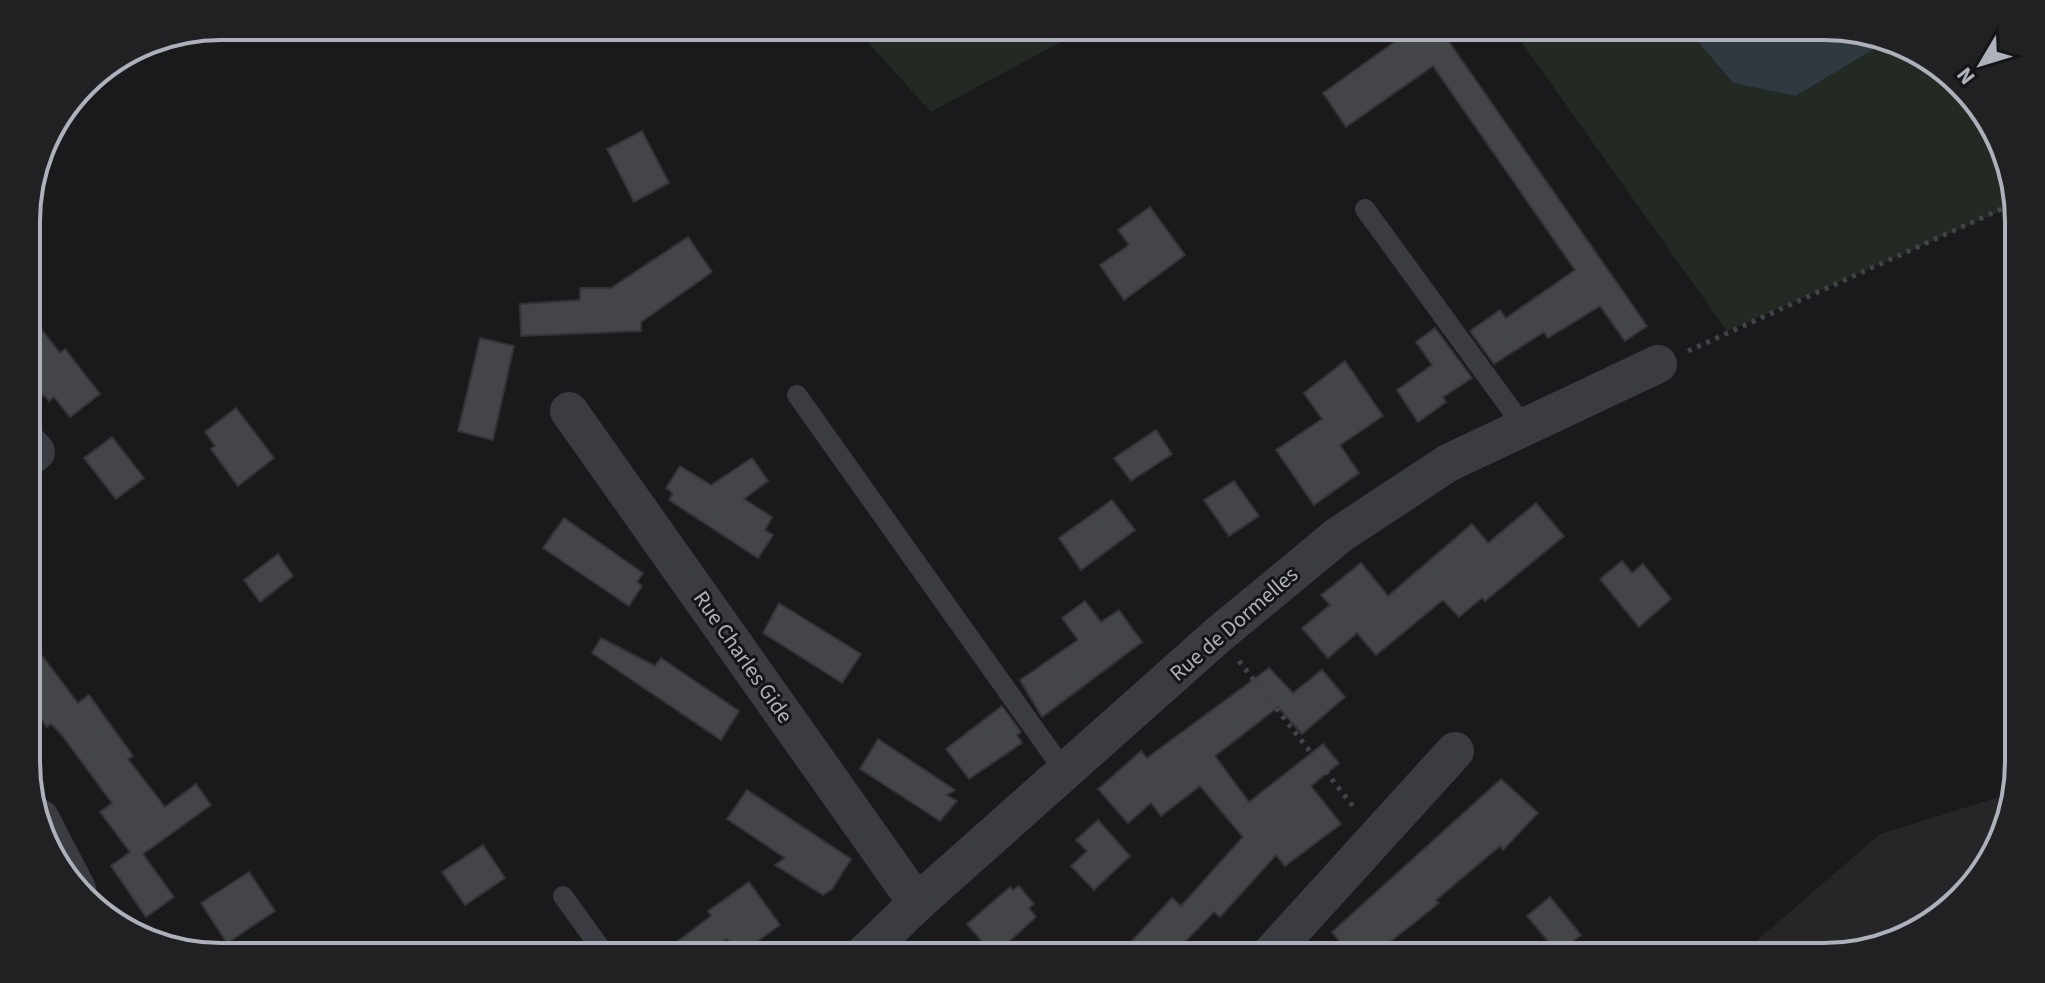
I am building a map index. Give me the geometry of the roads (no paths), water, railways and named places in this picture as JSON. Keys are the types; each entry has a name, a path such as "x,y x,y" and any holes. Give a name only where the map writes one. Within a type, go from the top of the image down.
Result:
{"street":[{"name":"Rue de Dormelles","path":"876,943 1218,635 1339,535 1448,463 1658,364"},
{"name":"Rue Charles Gide","path":"569,411 917,903"},
{"path":"1281,943 1455,751"}],"lane":[{"path":"1365,209 1524,427"},
{"path":"797,395 1065,772"},
{"path":"563,896 597,943"}]}
